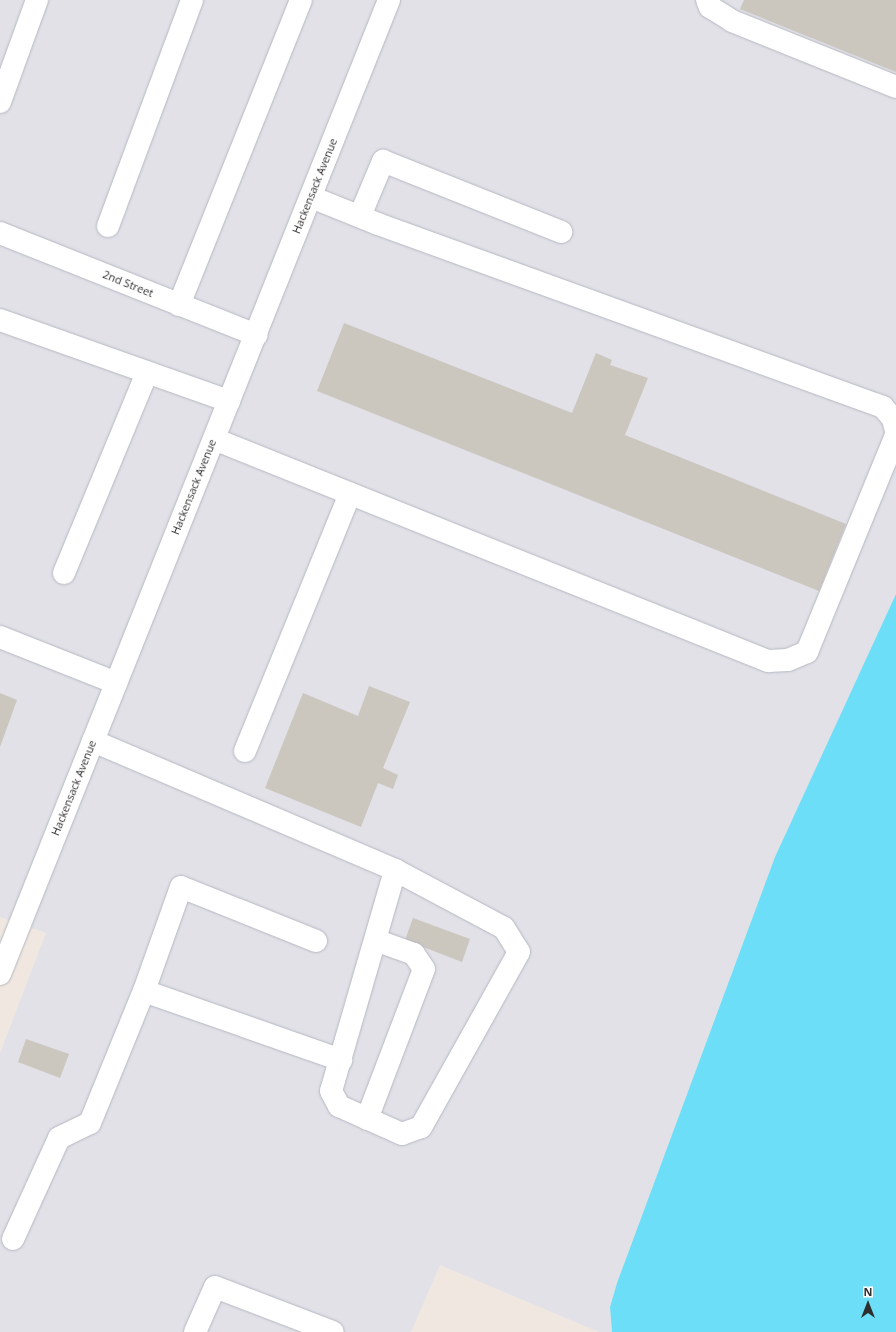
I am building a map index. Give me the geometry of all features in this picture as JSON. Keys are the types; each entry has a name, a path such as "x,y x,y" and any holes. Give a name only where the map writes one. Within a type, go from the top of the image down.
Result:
{"street":[{"path":"0,102 36,0"},
{"path":"108,226 192,0"},
{"path":"179,304 301,0"},
{"name":"Hackensack Avenue","path":"0,974 389,0"},
{"path":"708,0 710,7 732,22 896,87"},
{"path":"360,216 384,161 561,232"},
{"path":"311,197 883,408 893,420 896,431"},
{"name":"2nd Street","path":"0,233 256,335"},
{"path":"0,320 229,401"},
{"path":"64,573 147,373"},
{"path":"214,439 768,661 788,660 807,652 896,435"},
{"path":"245,751 350,494"},
{"path":"0,637 116,683"},
{"path":"93,742 395,870 504,928 519,952 421,1128 402,1134 339,1106 332,1092 395,870"},
{"path":"13,1239 59,1138 90,1123 144,991 181,887 316,941"},
{"path":"367,1119 424,969 414,954 375,940"},
{"path":"144,991 341,1060"},
{"path":"195,1332 215,1287 333,1332"}],"shaded area":[{"path":"0,0 896,0 896,596 775,857 617,1283 610,1307 612,1332 599,1332 440,1265 411,1332 0,1332 0,1053 46,933 0,917"}],"water":[{"path":"896,594 896,1332 612,1332 610,1307 617,1283 775,857"}],"building":[{"path":"744,0 896,0 896,72 740,9"},
{"path":"344,323 572,413 596,353 612,360 610,365 648,378 625,435 846,524 819,591 317,391"},
{"path":"369,686 410,702 383,768 398,775 393,789 378,783 361,827 265,788 303,693 358,716"},
{"path":"0,693 17,700 0,747"},
{"path":"413,918 470,939 462,962 405,940"},
{"path":"26,1039 69,1054 60,1078 18,1062"}]}
